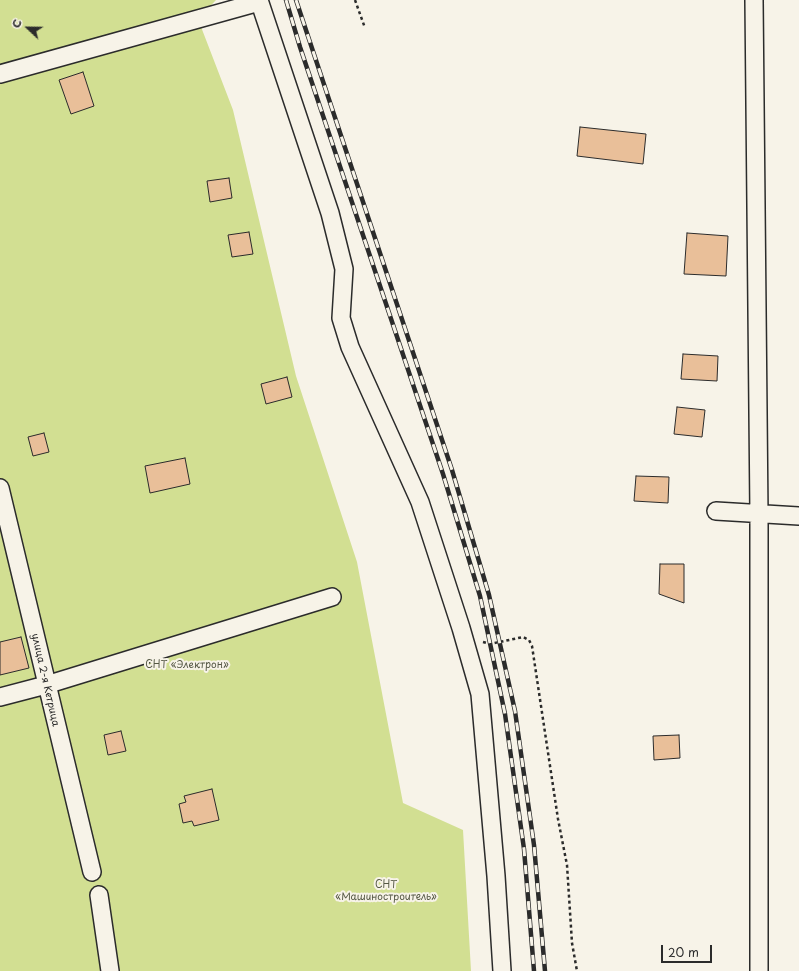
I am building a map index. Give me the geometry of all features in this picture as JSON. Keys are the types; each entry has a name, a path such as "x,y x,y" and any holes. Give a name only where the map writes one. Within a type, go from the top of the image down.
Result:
{"street":[{"path":"754,0 760,514 759,971"},
{"path":"0,74 259,1 331,220 344,269 341,318 350,347 420,502 461,628 480,694 496,876 502,971"},
{"name":"улица 2-я Кетрица","path":"0,488 92,872"},
{"path":"716,511 799,516"},
{"path":"0,697 46,685 332,597"},
{"path":"99,895 110,971"}],"path":[{"path":"355,0 365,28"},
{"path":"461,628 474,640 490,644 523,637 529,640 532,646 558,819 567,865 572,943 577,971"}],"green space":[{"name":"СНТ «Электрон»","path":"0,0 216,0 198,19 233,110 296,376 357,562 403,803 463,830 471,971 0,971"}],"building":[{"path":"83,72 94,106 71,114 59,80"},
{"path":"580,127 646,134 643,164 577,156"},
{"path":"229,178 232,198 210,202 207,181"},
{"path":"249,232 253,254 232,257 228,235"},
{"path":"687,233 728,236 726,276 684,274"},
{"path":"683,354 718,356 717,381 681,379"},
{"path":"287,377 292,397 266,404 261,384"},
{"path":"677,407 705,410 702,437 674,434"},
{"path":"44,433 49,452 33,456 28,437"},
{"path":"185,458 190,484 150,493 145,466"},
{"path":"636,476 669,477 668,503 634,501"},
{"path":"660,564 684,564 684,603 659,594"},
{"path":"21,637 29,668 0,675 0,642"},
{"path":"121,731 126,751 108,755 104,735"},
{"path":"679,735 680,758 654,760 653,736"},
{"path":"212,789 219,820 194,826 192,821 183,823 179,804 186,802 184,796"}],"railway":[{"path":"286,0 300,47 443,474 480,596 505,714 524,849 534,971"},
{"path":"296,0 452,470 489,595 515,711 534,845 545,971"}],"park label":[{"name":"СНТ «Машиностроитель»","path":"386,890"}]}
